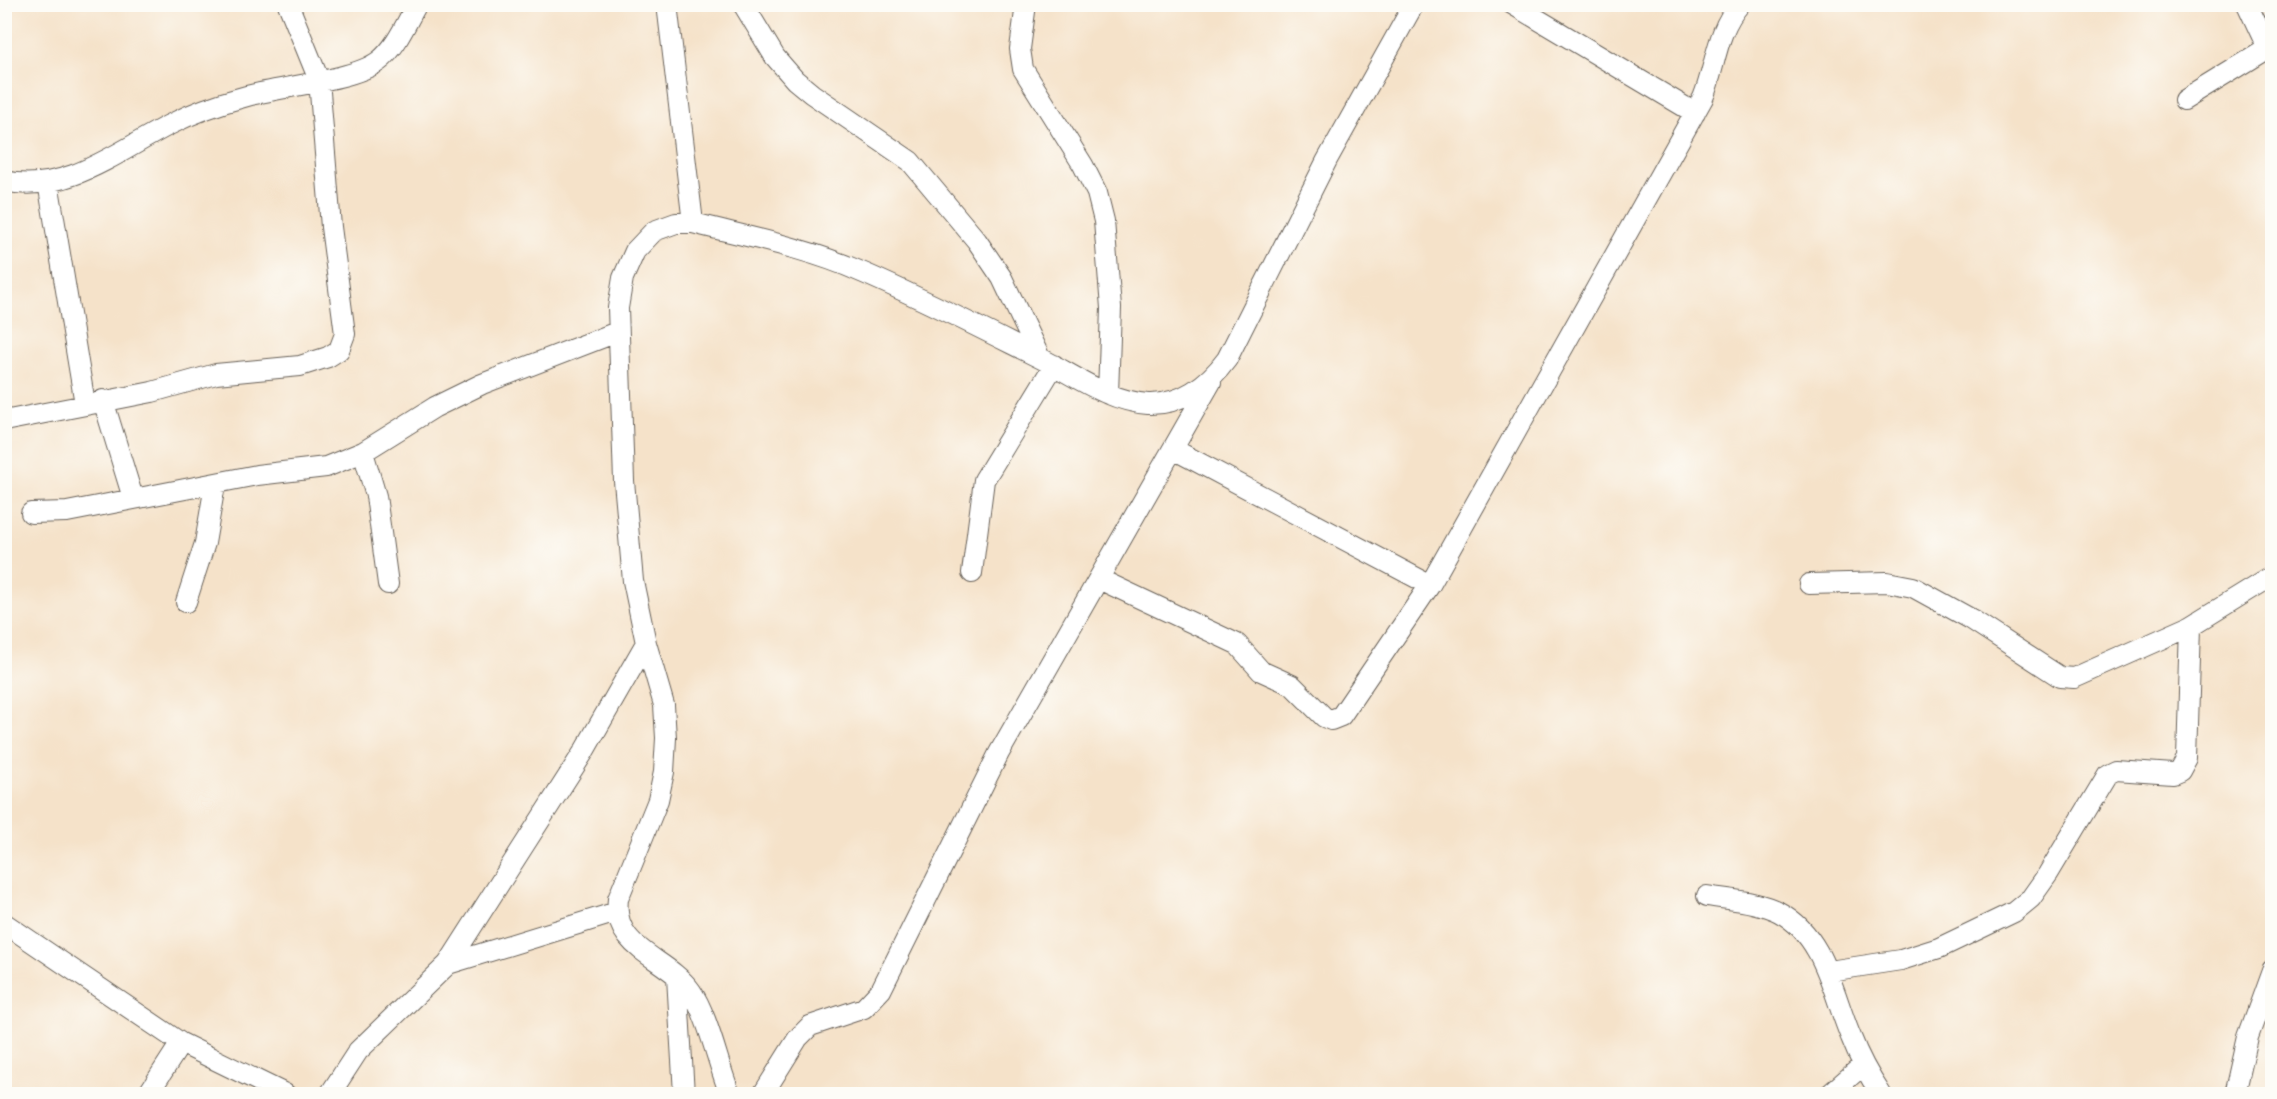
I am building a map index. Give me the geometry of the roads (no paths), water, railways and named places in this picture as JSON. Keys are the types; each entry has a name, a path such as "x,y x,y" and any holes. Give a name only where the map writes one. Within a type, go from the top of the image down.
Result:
{"street":[{"path":"4,421 152,392 216,374 300,366 328,357 344,344 319,80 288,4"},
{"path":"4,181 48,182 69,177 207,108 247,96 360,72 379,61 393,47 417,4"},
{"path":"667,4 693,223"},
{"path":"743,4 763,40 795,80 819,100 910,161 977,241 1002,278 1047,362"},
{"path":"1026,4 1020,49 1023,69 1083,165 1097,193 1104,221 1111,308 1108,394"},
{"path":"763,1095 798,1038 810,1026 864,1008 880,990 999,753 1214,377 1227,359 1327,160 1414,4"},
{"path":"1512,4 1695,113"},
{"path":"1099,579 1237,644 1261,671 1292,685 1324,717 1331,720 1341,716 1430,585 1695,113 1712,77 1721,33 1729,17 1740,4"},
{"path":"2184,100 2270,48 2247,4"},
{"path":"48,182 94,402 133,498"},
{"path":"730,1095 697,1000 677,976 628,939 619,925 616,912 618,899 658,800 664,772 666,738 664,705 646,644 632,570 624,482 616,332 623,278 635,251 654,231 676,223 693,223 823,257 859,270 1108,394 1146,404 1168,403 1191,394 1214,377"},
{"path":"31,513 67,512 257,475 326,467 363,452 435,407 482,384 616,332"},
{"path":"972,573 984,480 1047,362"},
{"path":"1173,450 1430,585"},
{"path":"363,452 376,496 388,584"},
{"path":"186,602 205,543 215,485"},
{"path":"1809,584 1887,582 1912,587 1971,619 2060,677 2067,679 2074,678 2191,626 2272,576"},
{"path":"1829,971 1901,960 1939,948 2014,912 2031,898 2048,874 2108,774 2116,770 2173,774 2180,771 2187,758 2191,626"},
{"path":"330,1095 358,1051 448,964 583,753 646,644"},
{"path":"1707,896 1766,907 1780,913 1803,933 1829,971 1863,1065 1881,1095"},
{"path":"448,964 616,912"},
{"path":"4,923 181,1043 285,1095"},
{"path":"2235,1095 2248,1037 2272,971"},
{"path":"677,976 684,1095"},
{"path":"148,1095 181,1043"},
{"path":"1830,1095 1863,1065"}]}
